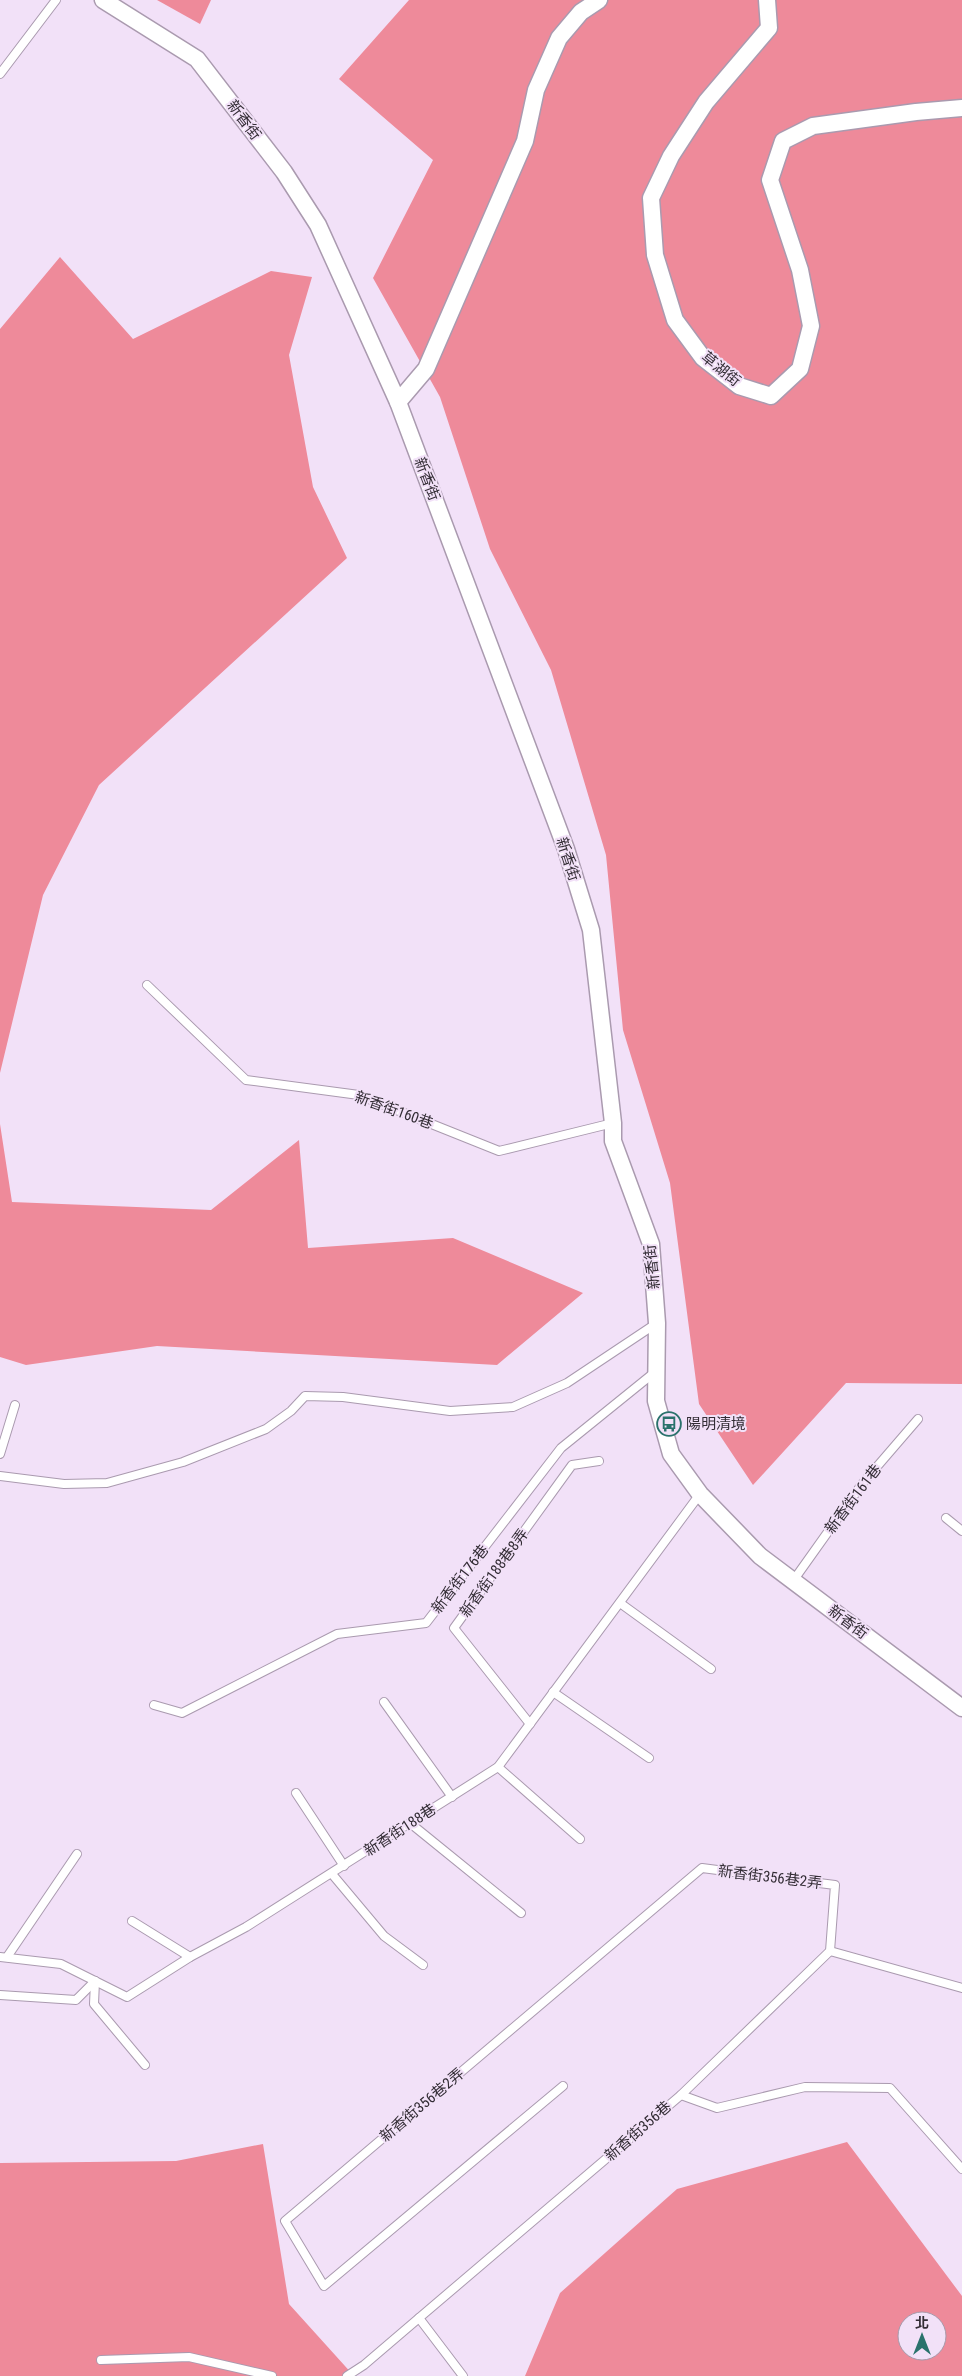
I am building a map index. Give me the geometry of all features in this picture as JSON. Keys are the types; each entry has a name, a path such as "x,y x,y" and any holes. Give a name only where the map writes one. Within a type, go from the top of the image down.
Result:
{"street":[{"name":"新香街","path":"103,0 197,59 284,172 318,224 398,402 566,849 590,930 613,1123 613,1141 651,1244 657,1323 656,1401 671,1454 700,1494 760,1556 962,1708"},
{"path":"398,402 426,369 525,141 536,90 559,38 582,12 599,0"},
{"name":"草湖街","path":"767,0 769,28 706,102 671,156 651,198 655,255 676,320 703,358 739,386 771,396 800,369 811,326 800,270 770,180 783,141 813,126 916,112 962,108"}],"lane":[{"path":"0,74 56,0"},
{"name":"新香街160巷","path":"147,985 246,1080 359,1095 499,1150 613,1123"},
{"path":"0,1476 64,1484 108,1483 183,1462 266,1429 291,1411 305,1396 343,1397 450,1411 512,1406 567,1383 657,1323"},
{"name":"新香街176巷","path":"154,1705 182,1713 337,1634 426,1623 561,1448 656,1370"},
{"path":"0,1454 15,1404"},
{"name":"新香街161巷","path":"793,1581 862,1484 918,1419"},
{"name":"新香街188巷8弄","path":"530,1724 454,1628 572,1465 599,1461"},
{"name":"新香街188巷","path":"3,1957 61,1964 127,1997 190,1957 246,1927 332,1874 498,1767 700,1494"},
{"path":"946,1518 962,1531"},
{"path":"620,1603 711,1669"},
{"path":"554,1692 649,1758"},
{"path":"384,1702 452,1797"},
{"path":"498,1767 580,1839"},
{"path":"296,1793 344,1866"},
{"path":"410,1824 521,1912"},
{"path":"3,1957 77,1854"},
{"name":"新香街356巷2弄","path":"563,2086 324,2286 286,2221 702,1868 835,1884 830,1951"},
{"path":"332,1874 384,1936 423,1965"},
{"path":"132,1922 190,1957"},
{"path":"681,2095 830,1951 962,1988"},
{"path":"0,1995 76,2000 94,1981"},
{"path":"94,1981 94,2004 145,2065"},
{"name":"新香街356巷","path":"347,2376 364,2366 681,2095 717,2108 805,2087 890,2088 962,2169"},
{"path":"419,2318 463,2376"},
{"path":"101,2360 189,2357 272,2376"}],"shaded area":[{"path":"157,0 211,0 200,24"},
{"path":"409,0 962,0 962,1384 846,1383 753,1485 699,1404 670,1183 623,1030 606,855 551,670 490,549 440,397 373,278 433,160 339,79"},
{"path":"60,257 133,339 271,271 312,277 289,355 313,487 347,558 99,785 43,895 0,1073 0,329"},
{"path":"0,1124 12,1202 211,1210 299,1140 308,1248 453,1238 583,1293 497,1365 157,1346 26,1365 0,1357"},
{"path":"847,2142 962,2296 962,2376 525,2376 560,2293 677,2189"},
{"path":"263,2144 289,2304 354,2376 0,2376 0,2163 176,2161"}],"place":[{"name":"陽明清境","path":"669,1424"}]}
